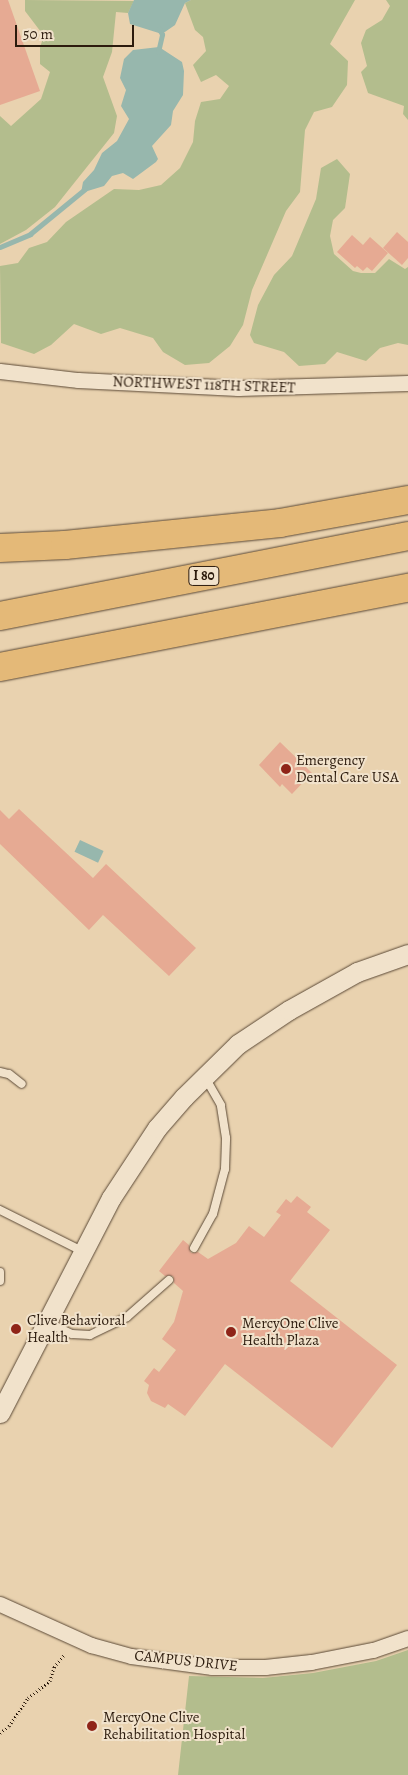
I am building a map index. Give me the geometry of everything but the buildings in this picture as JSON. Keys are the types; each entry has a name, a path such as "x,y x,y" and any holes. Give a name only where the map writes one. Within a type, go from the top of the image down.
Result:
{"highway":[{"path":"0,548 65,546 280,523 408,500"},
{"name":"I 80","path":"0,616 408,536"},
{"path":"0,667 408,588"}],"street":[{"name":"NORTHWEST 118TH STREET","path":"0,370 78,380 194,387 300,388 408,383"},
{"path":"0,1413 82,1251 134,1161 204,1075 238,1044 289,1010 357,972 408,954"},
{"name":"CAMPUS DRIVE","path":"0,1604 90,1645 131,1656 212,1667 265,1668 311,1662 373,1650 408,1638"}],"lane":[{"path":"0,1072 9,1074 22,1084"},
{"path":"194,1248 213,1214 225,1169 226,1138 220,1105 204,1075"},
{"path":"0,1210 82,1251"},
{"path":"0,1272 0,1281"},
{"path":"46,1322 72,1334 90,1335 127,1317 169,1280"}],"path":[{"path":"0,1733 9,1726 28,1698 50,1682 54,1667 64,1655"}],"green space":[{"path":"25,0 134,1 128,13 116,12 112,52 103,77 117,116 114,133 55,207 26,230 0,244 0,116 11,126 41,99 50,72 40,64 40,47 44,36 25,11"},
{"path":"191,0 355,0 330,44 348,61 347,85 332,107 314,112 305,130 300,192 286,211 252,290 243,325 230,346 209,363 185,365 163,352 153,338 120,328 101,334 74,324 51,345 34,354 1,343 0,266 18,263 29,248 47,242 66,222 114,189 139,190 161,185 180,168 193,142 195,121 201,102 220,99 229,86 216,75 201,82 193,65 206,51 203,37 195,30 185,3"},
{"path":"386,0 408,0 408,120 403,114 404,106 368,93 361,72 367,66 361,43 366,30 382,20 390,6"},
{"path":"337,159 350,174 345,208 333,220 330,236 334,254 353,271 361,273 375,273 389,259 405,269 408,267 408,345 398,343 380,348 366,361 337,352 325,364 299,366 284,352 254,343 250,335 258,305 274,275 292,256 316,199 321,168"},
{"path":"408,1650 408,1775 178,1775 189,1676 263,1678 313,1673 376,1661"}],"water":[{"path":"134,0 191,0 185,3 175,25 162,34 130,24 128,13"},
{"path":"159,47 182,62 184,71 183,95 173,111 171,125 152,146 158,159 133,179 123,173 112,176 104,186 81,193 83,182 94,170 102,153 117,141 129,119 121,106 126,90 120,78 124,59 133,50"},
{"path":"80,840 104,851 98,863 75,852"}],"waterway":[{"path":"158,52 162,34 159,29"},
{"path":"0,247 30,234 85,189"}],"place":[{"name":"Emergency Dental Care USA","path":"286,769"},
{"name":"Clive Behavioral Health","path":"16,1329"},
{"name":"MercyOne Clive Health Plaza","path":"231,1332"},
{"name":"MercyOne Clive Rehabilitation Hospital","path":"92,1726"}]}
